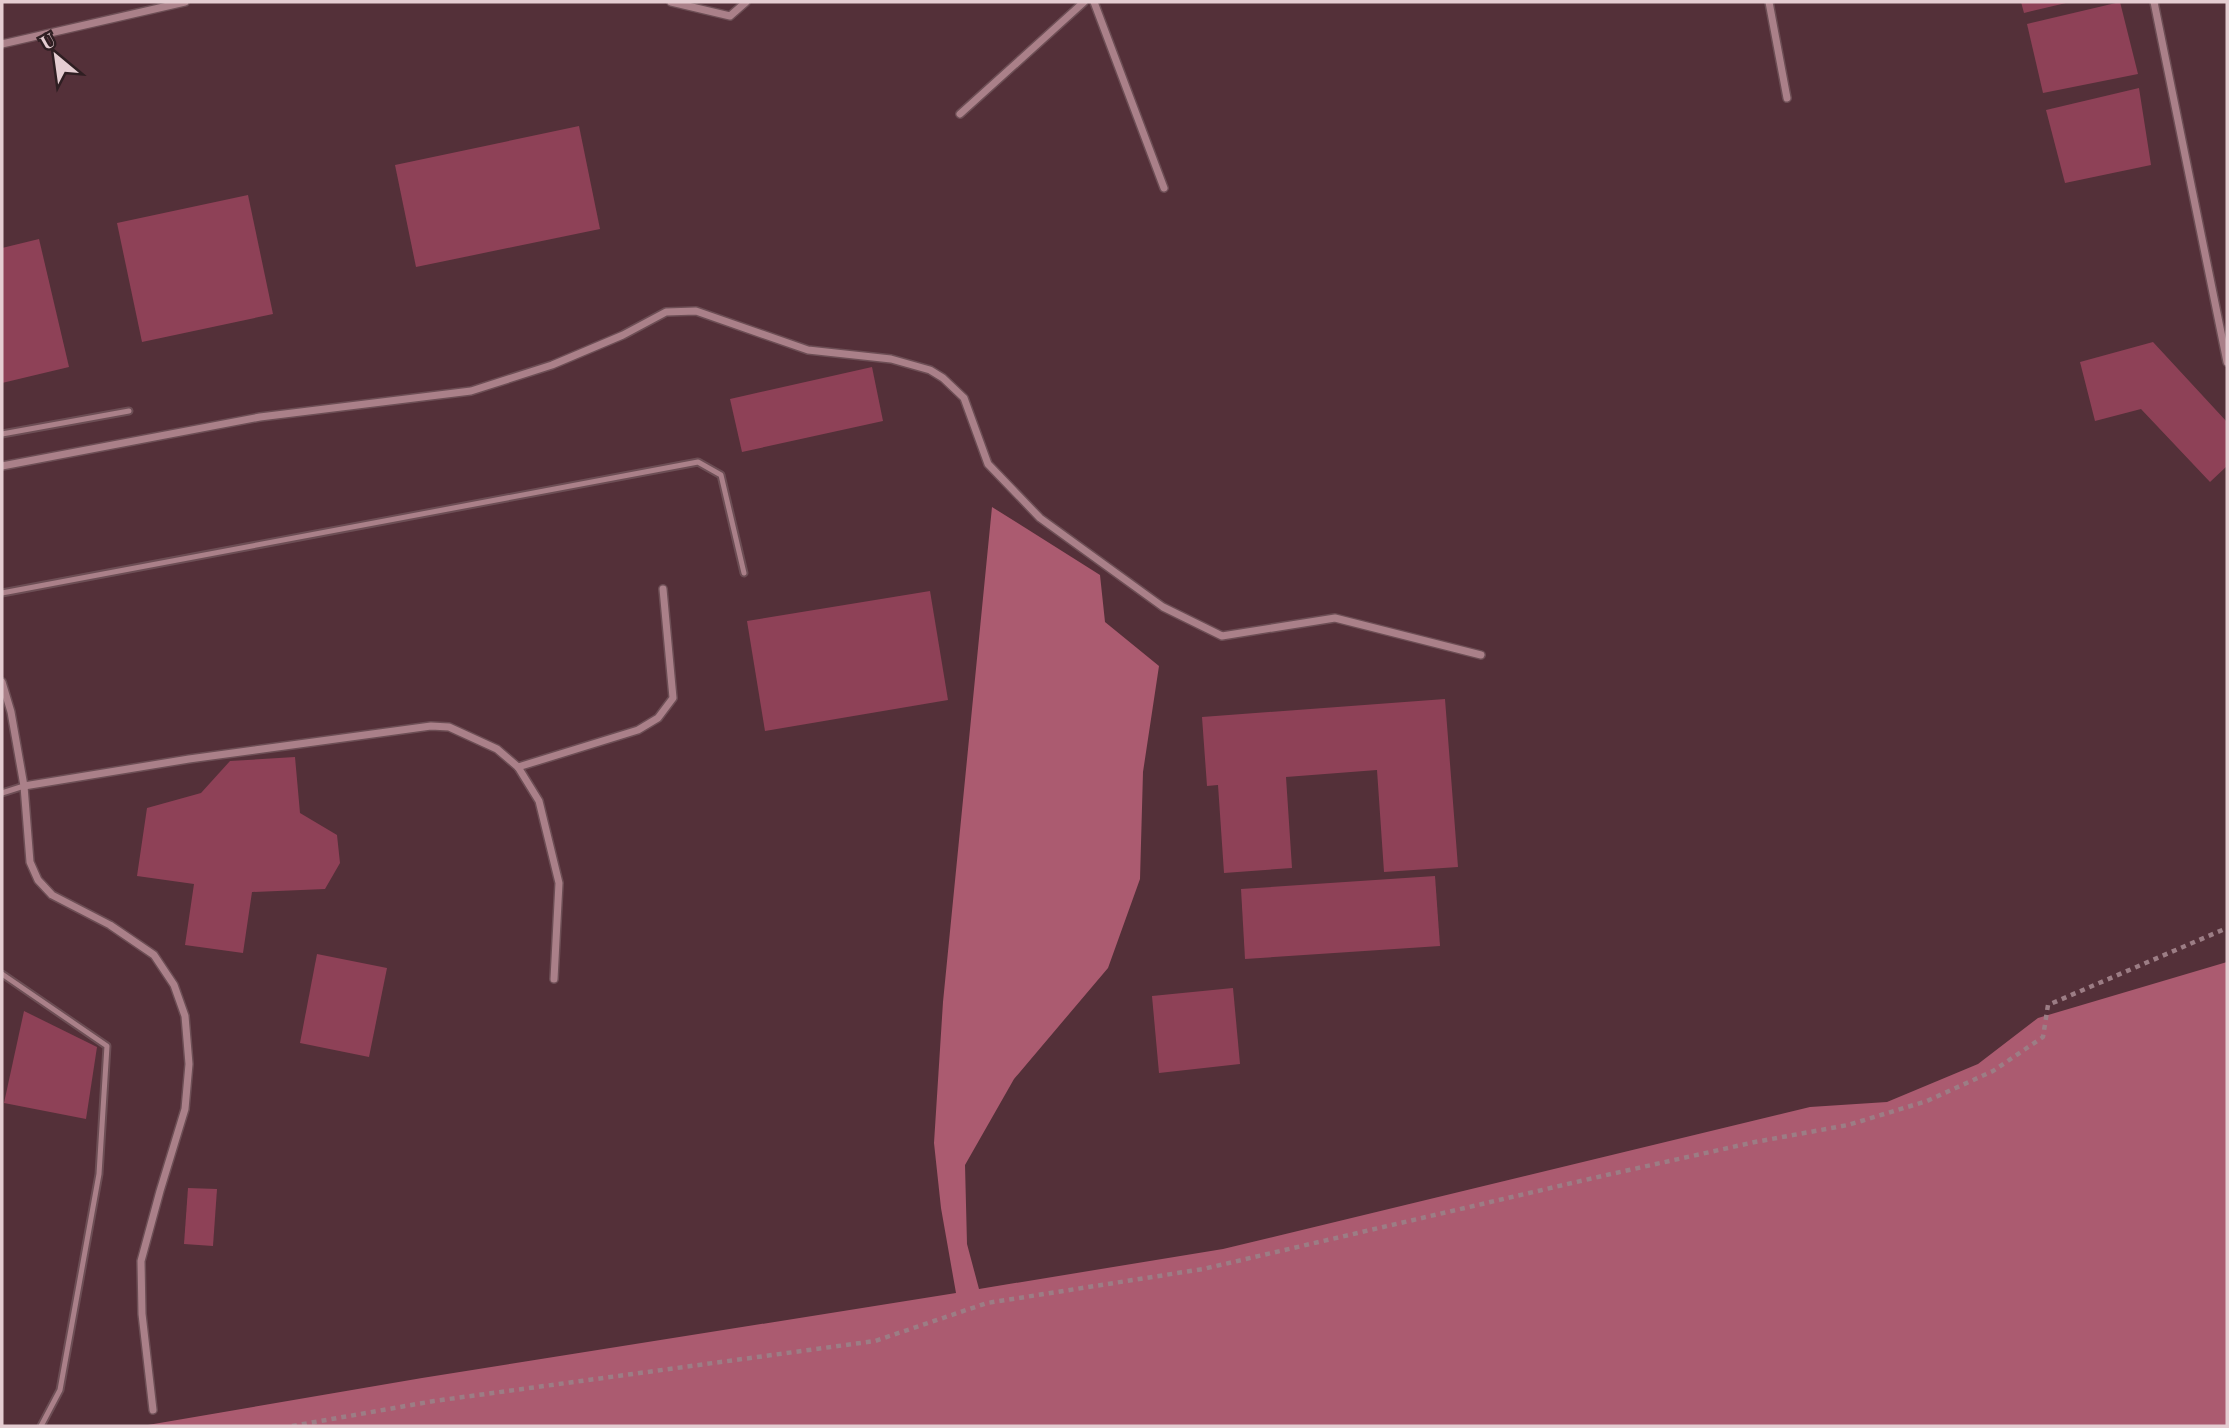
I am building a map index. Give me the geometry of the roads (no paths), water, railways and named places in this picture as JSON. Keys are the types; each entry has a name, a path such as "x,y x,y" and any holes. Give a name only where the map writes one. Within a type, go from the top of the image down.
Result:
{"street":[{"path":"2,44 185,2"},
{"path":"671,2 730,16 746,2"},
{"path":"960,114 1084,2"},
{"path":"1094,2 1164,188"},
{"path":"1769,2 1787,98"},
{"path":"2154,2 2227,362"},
{"path":"2,466 260,417 471,391 552,365 623,335 666,312 696,312 808,350 891,359 936,374 962,394 988,464 1041,518 1163,607 1222,636 1335,618 1481,654"},
{"path":"518,767 638,730 658,718 673,698 663,589"},
{"path":"2,682 11,712 24,786 30,862 38,880 52,895 110,925 155,955 174,985 185,1016 189,1064 185,1109 141,1261 142,1314 153,1410"},
{"path":"24,786 189,759 431,726 449,727 497,749 518,767 539,801 559,883 554,979"}],"lane":[{"path":"2,434 129,411"},
{"path":"2,593 698,462 721,475 744,573"},
{"path":"2,793 24,786"},
{"path":"2,974 107,1046 99,1174 60,1390 41,1426"}]}
